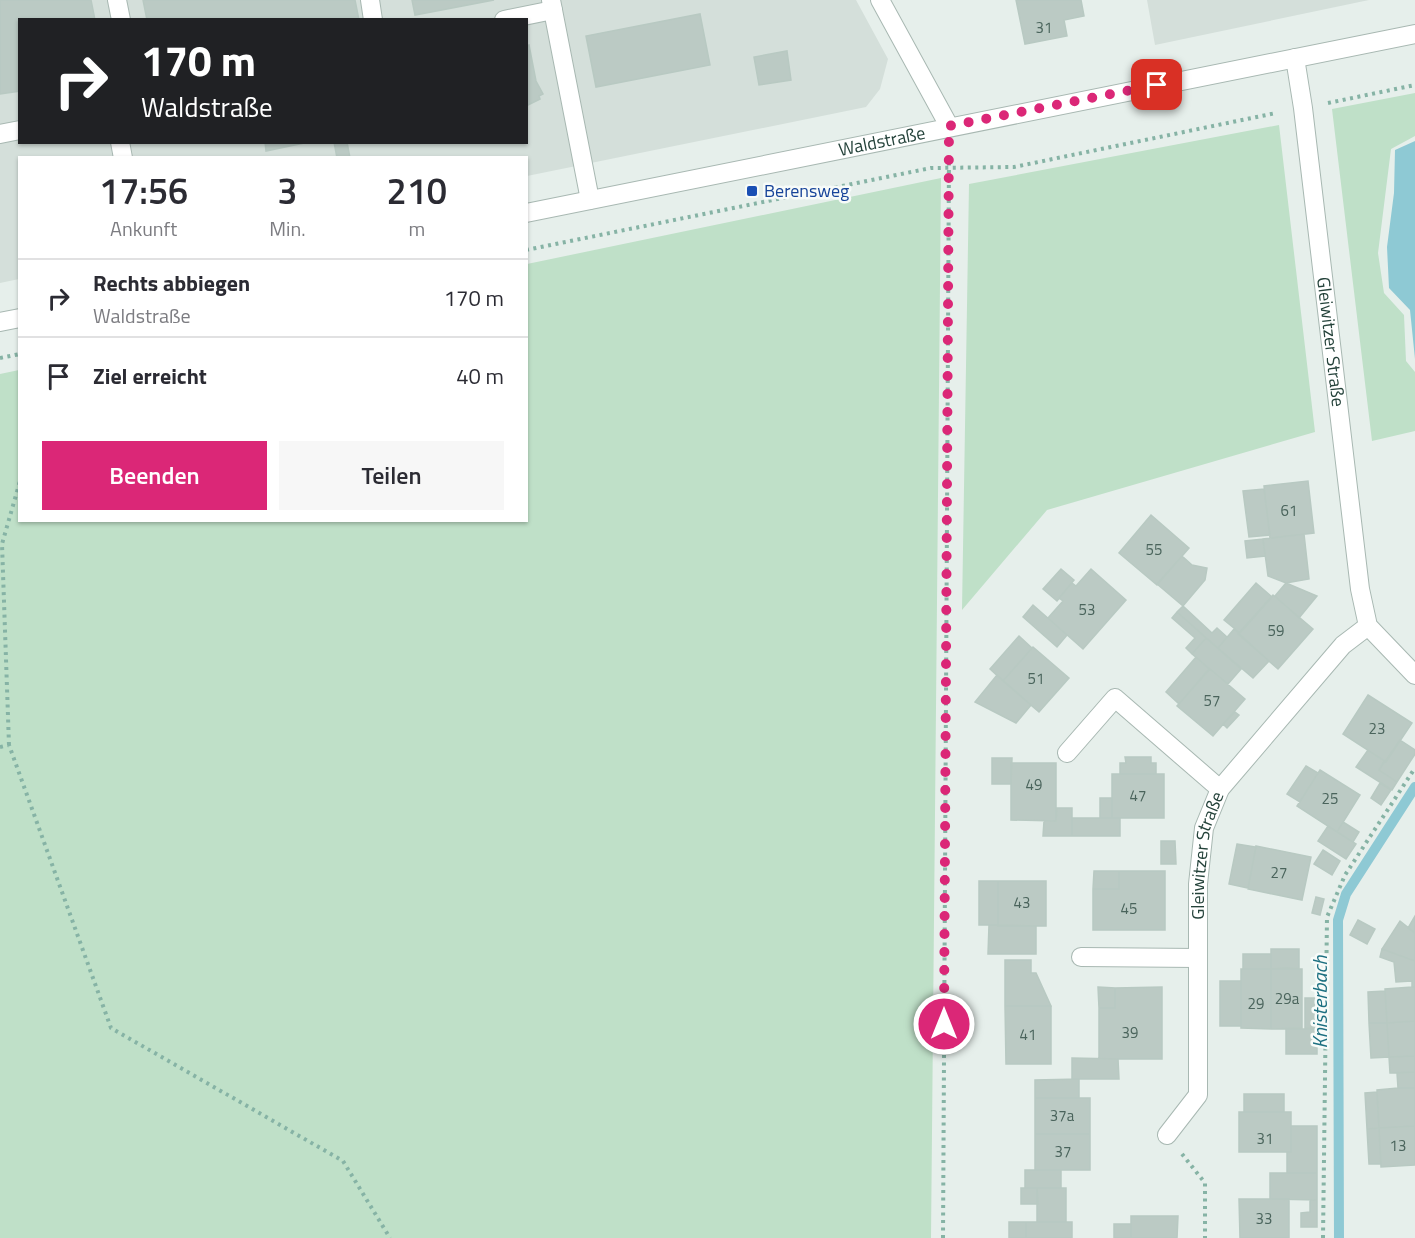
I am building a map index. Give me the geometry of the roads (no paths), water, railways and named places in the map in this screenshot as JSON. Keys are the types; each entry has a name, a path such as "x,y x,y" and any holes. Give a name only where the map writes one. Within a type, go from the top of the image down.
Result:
{"street":[{"path":"117,0 121,18"},
{"path":"370,0 373,18"},
{"path":"880,0 949,126"},
{"path":"510,18 552,5 590,200"},
{"name":"Waldstraße","path":"528,213 1415,34"},
{"name":"Gleiwitzer Straße","path":"1167,1135 1198,1095 1198,884 1204,828 1220,789 1343,645 1368,626 1360,589 1303,108 1295,58"},
{"path":"0,134 18,130"},
{"path":"0,322 18,318"},
{"path":"1368,626 1415,675"},
{"path":"1067,753 1115,698 1220,789"},
{"path":"1081,957 1198,958"}],"water":[{"path":"1415,141 1415,359 1410,310 1389,288 1387,247 1394,193 1395,150"}],"waterway":[{"name":"Knisterbach","path":"1339,1238 1338,920 1346,894 1415,787"}],"place":[{"name":"Berensweg","path":"752,191"}]}
